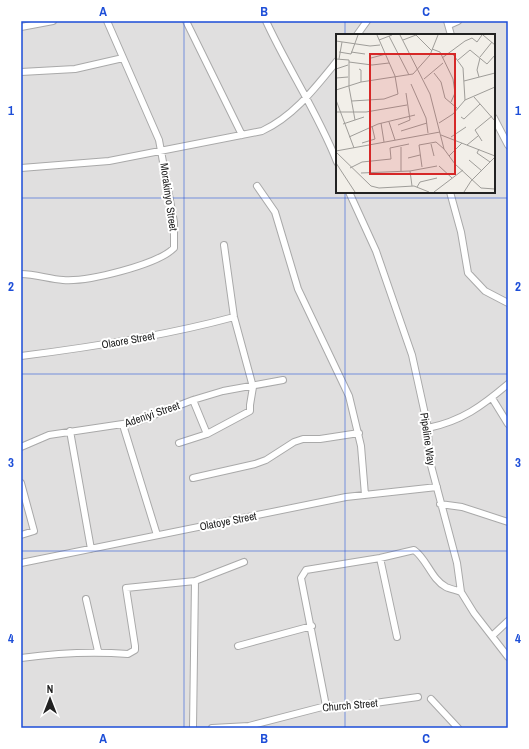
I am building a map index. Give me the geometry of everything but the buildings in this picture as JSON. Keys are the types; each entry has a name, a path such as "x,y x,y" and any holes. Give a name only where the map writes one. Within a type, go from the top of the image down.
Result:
{"street":[{"path":"21,27 53,21"},
{"name":"Morakinyo Street","path":"21,274 65,280 87,279 146,263 170,252 175,244 174,222 162,151 153,122 107,21"},
{"path":"186,21 242,135"},
{"path":"266,21 282,55 307,98 336,158"},
{"path":"358,34 366,21"},
{"path":"451,34 448,23 458,21"},
{"path":"21,72 75,69 123,58"},
{"path":"21,168 109,161 267,129 307,98 336,62"},
{"path":"495,120 508,145"},
{"path":"257,186 275,212 298,289 349,396 359,433 365,495"},
{"name":"Pipeline Way","path":"349,193 376,251 412,355 428,428 428,446 440,504 457,563 461,592 508,656"},
{"path":"450,193 462,232 468,273 485,291 508,302"},
{"path":"179,443 207,434 250,411 254,386 234,318 224,245"},
{"name":"Olaore Street","path":"21,356 116,343 186,330 234,318"},
{"name":"Adeniyi Street","path":"21,447 49,435 136,422 193,400 223,391 283,380"},
{"path":"428,428 456,420 492,398 508,384"},
{"path":"492,398 508,424"},
{"path":"193,400 207,434"},
{"path":"123,425 157,535"},
{"path":"70,431 91,549"},
{"path":"193,478 255,464 266,460 294,442 303,439 320,439 359,433"},
{"path":"21,483 34,531 21,535"},
{"name":"Olatoye Street","path":"21,563 346,497 437,487"},
{"path":"440,504 462,507 507,520"},
{"path":"326,706 312,626 301,578 302,573 306,570 380,558 414,550 418,553 435,577 445,586 461,592"},
{"path":"380,558 397,637"},
{"path":"21,658 98,652 128,654 135,650 126,588 196,581 244,562"},
{"path":"193,728 196,581"},
{"path":"86,599 98,652"},
{"path":"492,636 508,621"},
{"path":"238,646 312,626"},
{"name":"Church Street","path":"212,728 249,727 326,706 346,707 418,697"},
{"path":"431,699 458,728"}],"shaded area":[{"path":"21,21 508,21 508,728 21,728"}]}
